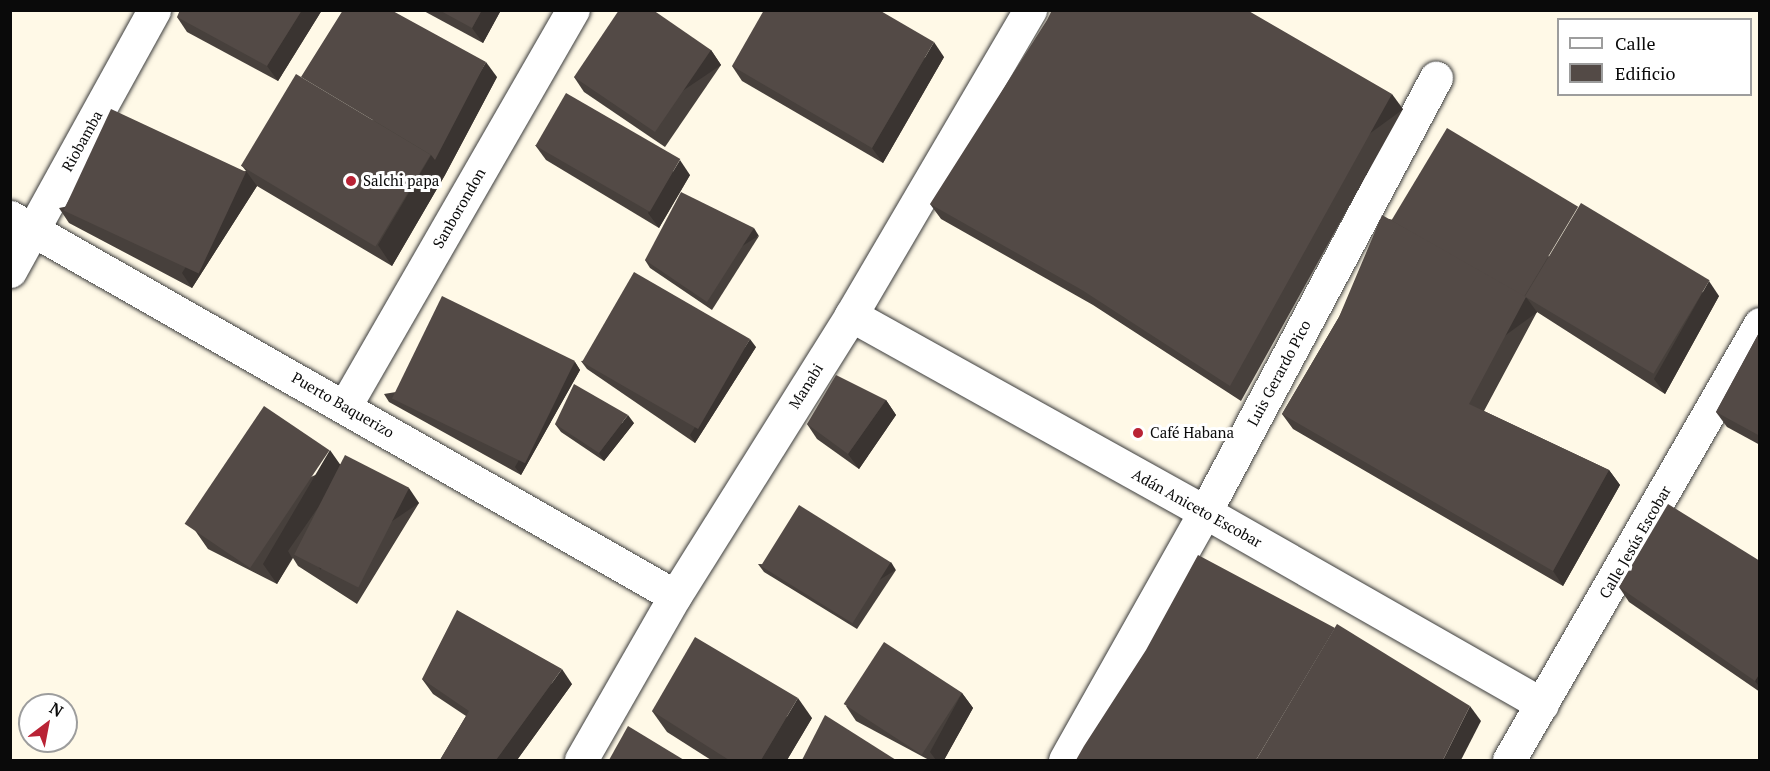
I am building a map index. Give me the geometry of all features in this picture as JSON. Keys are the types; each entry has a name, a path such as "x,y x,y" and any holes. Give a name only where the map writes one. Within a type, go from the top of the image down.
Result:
{"street":[{"name":"Riobamba","path":"10,271 21,224 154,10"},
{"name":"Sanborondon","path":"345,406 573,10"},
{"name":"Manabi","path":"581,760 675,596 851,315 1030,10"},
{"name":"Luis Gerardo Pico","path":"1065,760 1205,512 1436,78"},
{"name":"Puerto Baquerizo","path":"21,224 345,406 675,596"},
{"name":"Adán Aniceto Escobar","path":"851,315 1205,512 1542,704"},
{"name":"Calle Jesús Escobar","path":"1509,760 1760,324"}],"building":[{"path":"180,10 302,10 267,66 177,17"},
{"path":"343,10 391,10 486,62 435,160 431,155 301,77"},
{"path":"439,10 482,10 472,28"},
{"path":"619,10 653,10 711,50 655,132 574,77"},
{"path":"764,10 879,10 934,42 872,148 732,66"},
{"path":"1052,10 1247,10 1392,94 1230,386 1082,290 930,204"},
{"name":"Salchi papa","path":"296,74 431,155 375,247 241,166"},
{"path":"566,93 680,159 650,212 536,146"},
{"path":"111,109 246,172 199,273 64,211"},
{"path":"1447,128 1578,207 1523,299 1391,221"},
{"path":"681,192 754,228 707,302 645,260"},
{"path":"1581,203 1710,280 1653,374 1525,296"},
{"path":"1382,215 1526,297 1469,404 1609,470 1553,571 1282,414 1339,317"},
{"path":"634,272 750,339 698,429 582,362"},
{"path":"442,296 575,361 525,463 392,398"},
{"path":"1760,331 1760,436 1716,412"},
{"path":"836,375 886,400 848,454 807,424"},
{"path":"574,384 628,415 599,453 555,424"},
{"path":"264,406 329,450 250,568 185,524"},
{"path":"345,455 409,488 358,587 294,555"},
{"path":"1668,504 1760,561 1760,673 1755,681 1619,587"},
{"path":"799,505 891,562 852,623 761,566"},
{"path":"1198,555 1335,628 1256,760 1076,760 1146,650"},
{"path":"457,610 562,669 496,760 440,760 469,711 422,679"},
{"path":"1337,624 1470,706 1443,760 1256,760"},
{"path":"695,637 798,698 761,760 729,760 652,711"},
{"path":"884,642 962,693 922,755 844,704"},
{"path":"825,715 896,760 802,760"},
{"path":"628,726 684,760 609,760"}],"place":[{"name":"Salchi papa","path":"351,181"},
{"name":"Café Habana","path":"1138,433"}]}
